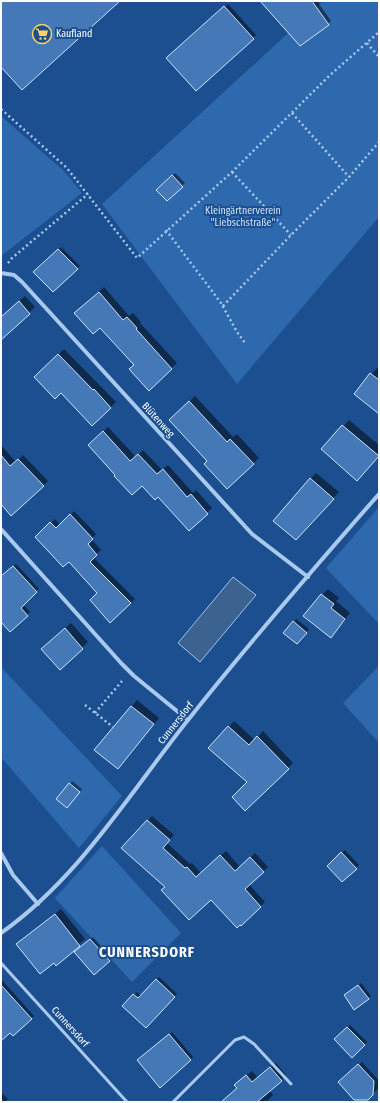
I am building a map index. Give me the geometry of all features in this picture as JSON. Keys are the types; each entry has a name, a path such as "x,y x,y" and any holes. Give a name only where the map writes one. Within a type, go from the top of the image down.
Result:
{"street":[{"name":"Blütenweg","path":"2,272 14,274 22,282 252,534 308,577"},
{"name":"Cunnersdorf","path":"1,933 38,904 60,883 100,835 188,720 379,494"},
{"path":"1,529 125,668 188,720"},
{"path":"1,853 14,875 38,904"}],"lane":[{"name":"Cunnersdorf","path":"1,963 127,1102"},
{"path":"173,1102 235,1040 244,1037 254,1044 291,1084"}],"path":[{"path":"1,109 68,168 137,258 166,230 232,172 329,76 379,32"},
{"path":"367,43 379,57"},
{"path":"292,113 349,176"},
{"path":"223,306 349,176 379,142"},
{"path":"232,172 291,235"},
{"path":"2,272 12,258 88,194"},
{"path":"166,230 223,306 237,332 246,344"},
{"path":"95,713 122,680"},
{"path":"85,704 113,727"}],"green space":[{"name":"Kleingärtnerverein \"Liebschstraße\"","path":"323,1 379,1 379,217 237,384 102,204"},
{"path":"1,116 64,171 82,193 1,256"},
{"path":"379,507 379,624 326,568"},
{"path":"379,666 379,743 343,703"},
{"path":"1,667 122,796 79,848 1,757"},
{"path":"102,846 181,933 132,982 55,898"}],"shaded area":[{"path":"233,577 256,595 200,662 178,643"}],"building":[{"name":"Kaufland","path":"1,1 120,1 22,90 1,67"},
{"path":"260,1 312,1 329,25 300,46"},
{"path":"224,6 254,39 196,91 166,58"},
{"path":"172,175 183,187 167,201 156,190"},
{"path":"58,249 78,269 53,292 33,272"},
{"path":"99,292 123,320 127,317 172,369 149,391 129,369 134,365 100,328 93,334 74,313"},
{"path":"19,301 30,314 1,340 1,317"},
{"path":"58,354 111,408 92,426 61,393 55,399 34,377"},
{"path":"370,373 379,380 379,414 354,394"},
{"path":"189,401 227,442 230,439 254,464 227,489 204,464 207,461 169,420"},
{"path":"342,425 379,456 357,481 321,449"},
{"path":"103,431 130,461 138,454 157,474 163,469 187,497 191,494 208,514 189,531 158,497 155,500 142,486 132,495 88,445"},
{"path":"1,455 10,466 18,459 44,486 11,516 1,504"},
{"path":"310,478 334,499 296,540 273,521"},
{"path":"70,514 93,539 88,544 97,555 90,562 131,603 110,623 90,600 97,593 69,562 63,567 35,537 50,522 56,528"},
{"path":"13,566 37,592 21,608 28,616 10,632 1,622 1,576"},
{"path":"321,594 334,604 331,608 345,619 331,638 303,616"},
{"path":"293,621 307,633 297,644 283,633"},
{"path":"65,628 83,649 60,670 41,649"},
{"path":"131,706 154,724 118,769 94,750"},
{"path":"228,726 249,745 257,736 289,769 245,811 232,797 247,782 208,748"},
{"path":"69,783 80,792 67,808 56,799"},
{"path":"147,820 170,840 163,848 185,868 187,867 196,877 220,855 235,871 250,857 264,872 245,889 261,907 237,928 211,900 189,920 161,890 165,887 121,848"},
{"path":"341,852 357,869 342,882 327,866"},
{"path":"55,914 80,946 56,966 54,963 40,974 16,944"},
{"path":"90,939 110,961 94,975 74,952"},
{"path":"156,979 175,997 146,1028 122,1006 133,994 138,998"},
{"path":"1,985 32,1019 13,1036 10,1033 1,1041"},
{"path":"358,985 369,999 354,1010 344,995"},
{"path":"347,1027 365,1045 352,1058 334,1039"},
{"path":"169,1034 191,1060 160,1088 137,1060"},
{"path":"358,1064 374,1081 373,1095 368,1100 354,1100 338,1082"},
{"path":"270,1067 282,1081 257,1102 221,1102 237,1088 234,1085 246,1075 252,1082"}],"place":[{"name":"Kaufland","path":"42,34"}],"district":[{"name":"CUNNERSDORF","path":"147,952"}]}
